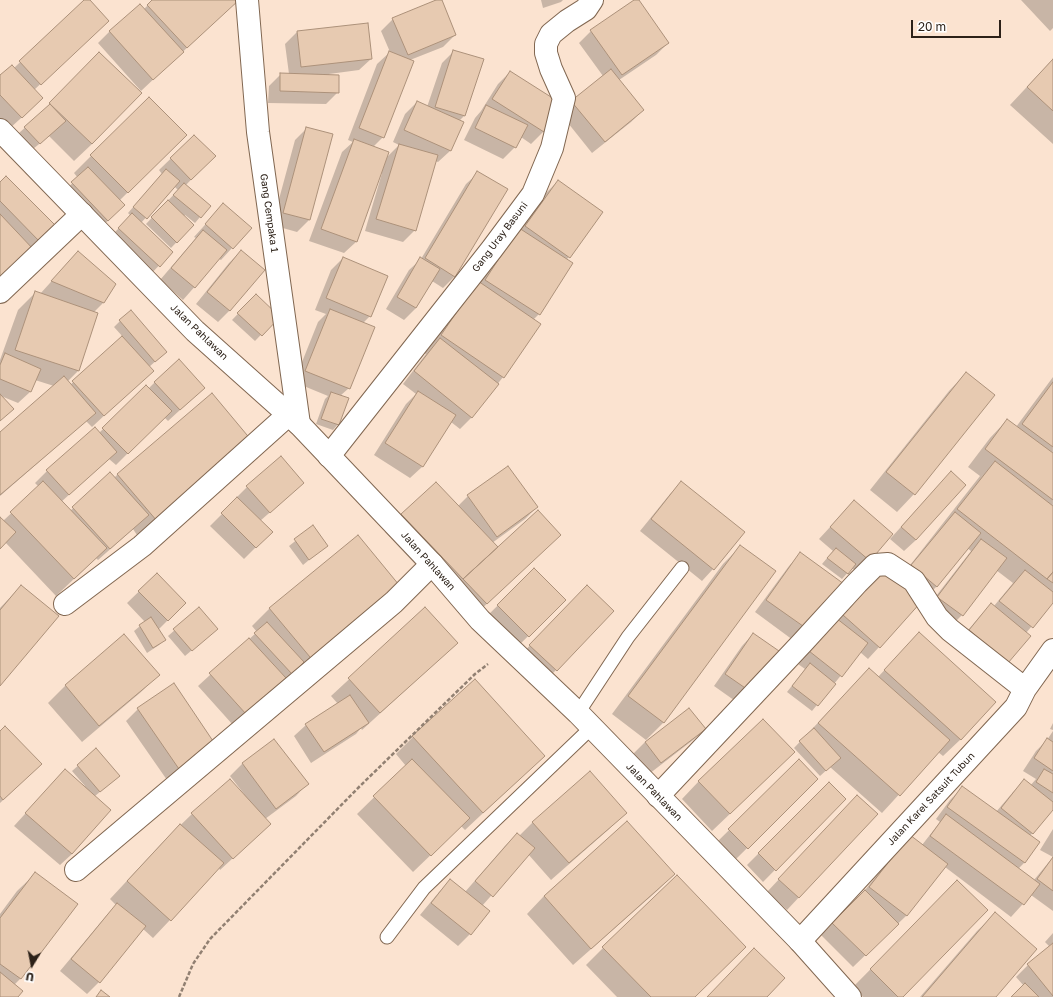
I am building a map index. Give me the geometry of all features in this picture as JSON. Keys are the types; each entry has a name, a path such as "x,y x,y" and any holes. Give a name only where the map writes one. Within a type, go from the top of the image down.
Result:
{"street":[{"name":"Gang Cempaka 1","path":"247,0 258,132 294,420"},
{"name":"Gang Uray Basuni","path":"329,456 492,249 533,194 552,148 564,98 551,69 546,53 546,44 551,34 567,21 586,9 592,0"},
{"name":"Jalan Pahlawan","path":"0,130 196,331 294,420 432,564 480,620 584,721 658,796 800,941 850,997"},
{"path":"0,292 82,214"},
{"path":"65,604 142,546 294,420"},
{"path":"76,870 394,602 432,564"},
{"path":"658,796 875,565 888,564 914,581 937,617 950,630 1025,689"},
{"name":"Jalan Karel Satsuit Tubun","path":"800,941 1016,707 1025,689 1053,650"}],"lane":[{"path":"386,937 424,888 584,721 628,637 682,568"}],"path":[{"path":"178,997 193,964 210,939 359,787 469,680 510,648"}],"building":[{"path":"84,0 90,0 109,21 41,85 19,61"},
{"path":"152,0 239,0 187,48 147,5"},
{"path":"436,0 442,0 456,35 408,55 392,18"},
{"path":"634,0 639,0 669,43 622,75 590,30"},
{"path":"140,4 184,52 153,80 109,31"},
{"path":"368,23 372,59 301,67 297,31"},
{"path":"453,50 484,59 465,116 435,107"},
{"path":"389,51 414,61 384,138 359,128"},
{"path":"99,52 142,93 92,144 49,103"},
{"path":"1053,59 1053,111 1027,87"},
{"path":"12,65 43,98 22,118 0,95 0,75"},
{"path":"611,69 644,110 605,142 571,101"},
{"path":"510,71 562,104 544,132 492,99"},
{"path":"280,73 339,75 339,93 280,91"},
{"path":"149,97 187,135 128,193 90,155"},
{"path":"417,101 464,122 451,151 404,130"},
{"path":"50,104 66,121 40,144 24,127"},
{"path":"486,105 528,125 516,148 475,128"},
{"path":"306,127 333,134 310,220 283,213"},
{"path":"194,135 216,156 191,180 170,158"},
{"path":"354,139 389,152 357,242 321,229"},
{"path":"399,144 438,155 416,231 376,219"},
{"path":"88,167 125,205 108,221 71,182"},
{"path":"166,169 180,181 147,219 133,207"},
{"path":"477,171 508,189 455,277 425,258"},
{"path":"6,176 57,227 41,243 0,201 0,182"},
{"path":"558,180 603,212 570,258 525,226"},
{"path":"184,183 211,206 201,218 173,195"},
{"path":"168,200 194,225 177,243 151,217"},
{"path":"223,203 252,228 233,249 205,224"},
{"path":"132,213 173,252 160,267 118,228"},
{"path":"0,214 34,250 0,283"},
{"path":"519,228 573,263 540,315 485,280"},
{"path":"203,230 227,250 195,288 171,268"},
{"path":"241,250 265,270 230,311 207,292"},
{"path":"78,251 116,284 104,303 51,281"},
{"path":"343,257 388,276 371,317 326,298"},
{"path":"420,257 440,269 416,308 397,297"},
{"path":"478,281 541,324 504,378 441,335"},
{"path":"35,291 98,313 79,371 15,350"},
{"path":"256,294 280,317 262,336 237,313"},
{"path":"330,309 375,327 350,389 305,371"},
{"path":"131,310 167,352 155,362 119,320"},
{"path":"122,336 154,371 104,416 72,381"},
{"path":"440,338 499,384 472,418 414,371"},
{"path":"5,353 41,369 31,392 0,379 0,365"},
{"path":"179,359 205,388 180,410 154,382"},
{"path":"966,372 995,395 915,495 886,472"},
{"path":"64,376 96,413 0,495 0,432"},
{"path":"1053,382 1053,447 1022,424"},
{"path":"146,385 172,411 128,454 102,428"},
{"path":"418,391 456,415 423,467 385,443"},
{"path":"331,392 349,398 339,425 321,419"},
{"path":"212,393 252,441 157,521 117,474"},
{"path":"0,394 14,409 0,421"},
{"path":"1007,419 1053,453 1053,500 985,449"},
{"path":"95,427 117,452 69,495 46,470"},
{"path":"281,456 304,483 270,513 246,486"},
{"path":"995,461 1053,506 1053,572 1047,579 957,509"},
{"path":"508,466 538,507 497,537 467,495"},
{"path":"951,471 966,485 916,540 901,527"},
{"path":"110,472 149,515 110,549 72,507"},
{"path":"43,481 107,548 74,579 10,512"},
{"path":"681,481 745,532 714,570 651,519"},
{"path":"436,482 498,547 463,579 401,514"},
{"path":"237,497 273,532 256,548 221,513"},
{"path":"854,500 893,534 870,561 830,527"},
{"path":"538,510 561,535 487,604 463,579"},
{"path":"955,512 981,533 937,587 911,565"},
{"path":"0,517 16,532 0,549"},
{"path":"313,525 328,546 309,560 294,539"},
{"path":"358,535 404,591 315,663 269,608"},
{"path":"981,539 1007,558 963,616 937,597"},
{"path":"740,545 776,571 664,723 628,696"},
{"path":"836,548 856,564 848,574 827,558"},
{"path":"800,552 844,584 810,631 766,600"},
{"path":"534,568 566,600 529,637 497,605"},
{"path":"885,569 922,601 880,648 843,615"},
{"path":"1025,570 1053,592 1053,603 1033,628 999,601"},
{"path":"1053,572 1053,583 1047,579"},
{"path":"157,573 186,603 168,621 138,591"},
{"path":"21,585 59,616 0,686 0,610"},
{"path":"587,585 614,611 557,671 529,645"},
{"path":"991,603 1031,636 1008,663 969,630"},
{"path":"199,607 218,629 192,651 173,629"},
{"path":"425,607 458,643 380,713 348,678"},
{"path":"151,617 166,640 153,648 139,625"},
{"path":"836,618 868,643 842,677 809,651"},
{"path":"267,622 304,662 292,674 254,633"},
{"path":"919,632 996,702 961,740 884,670"},
{"path":"753,633 779,651 751,692 725,674"},
{"path":"124,634 160,675 99,726 65,685"},
{"path":"249,638 286,678 246,714 209,673"},
{"path":"810,663 836,684 818,706 792,686"},
{"path":"869,668 950,740 900,796 818,723"},
{"path":"475,679 545,756 483,813 412,736"},
{"path":"174,683 215,744 179,769 137,708"},
{"path":"350,695 369,723 324,752 305,724"},
{"path":"689,708 706,729 661,763 645,742"},
{"path":"763,719 795,752 730,814 698,781"},
{"path":"5,726 42,764 3,800 0,796 0,731"},
{"path":"814,728 841,758 826,771 799,741"},
{"path":"1047,738 1053,742 1053,771 1034,758"},
{"path":"274,739 309,784 276,809 242,763"},
{"path":"96,748 120,776 100,792 77,765"},
{"path":"412,759 470,818 431,856 373,796"},
{"path":"799,759 818,779 748,849 728,829"},
{"path":"65,769 111,810 72,854 25,813"},
{"path":"1044,769 1053,774 1053,793 1036,782"},
{"path":"590,771 627,813 569,863 532,822"},
{"path":"230,779 271,824 233,859 191,813"},
{"path":"1024,779 1053,802 1053,810 1033,834 1001,808"},
{"path":"829,782 846,799 776,871 758,853"},
{"path":"962,786 1040,842 1025,863 947,807"},
{"path":"857,795 878,814 799,898 778,879"},
{"path":"946,814 1040,884 1024,905 930,836"},
{"path":"627,821 675,874 591,949 544,896"},
{"path":"180,824 224,863 171,921 127,881"},
{"path":"517,833 535,848 493,897 475,881"},
{"path":"910,835 948,864 907,916 869,887"},
{"path":"1053,857 1053,891 1037,879"},
{"path":"35,872 78,904 21,979 0,964 0,918"},
{"path":"677,875 746,947 695,997 651,997 602,947"},
{"path":"450,879 490,911 471,935 431,903"},
{"path":"957,880 988,910 903,997 898,997 870,969"},
{"path":"865,890 899,924 866,956 832,923"},
{"path":"117,903 146,926 100,983 71,959"},
{"path":"995,912 1037,949 996,997 922,997"},
{"path":"1053,943 1053,996 1027,964"},
{"path":"754,948 785,978 767,997 707,997"},
{"path":"0,972 23,991 18,997 0,997"},
{"path":"1025,983 1039,997 1011,997"},
{"path":"101,990 110,997 96,997"}]}
